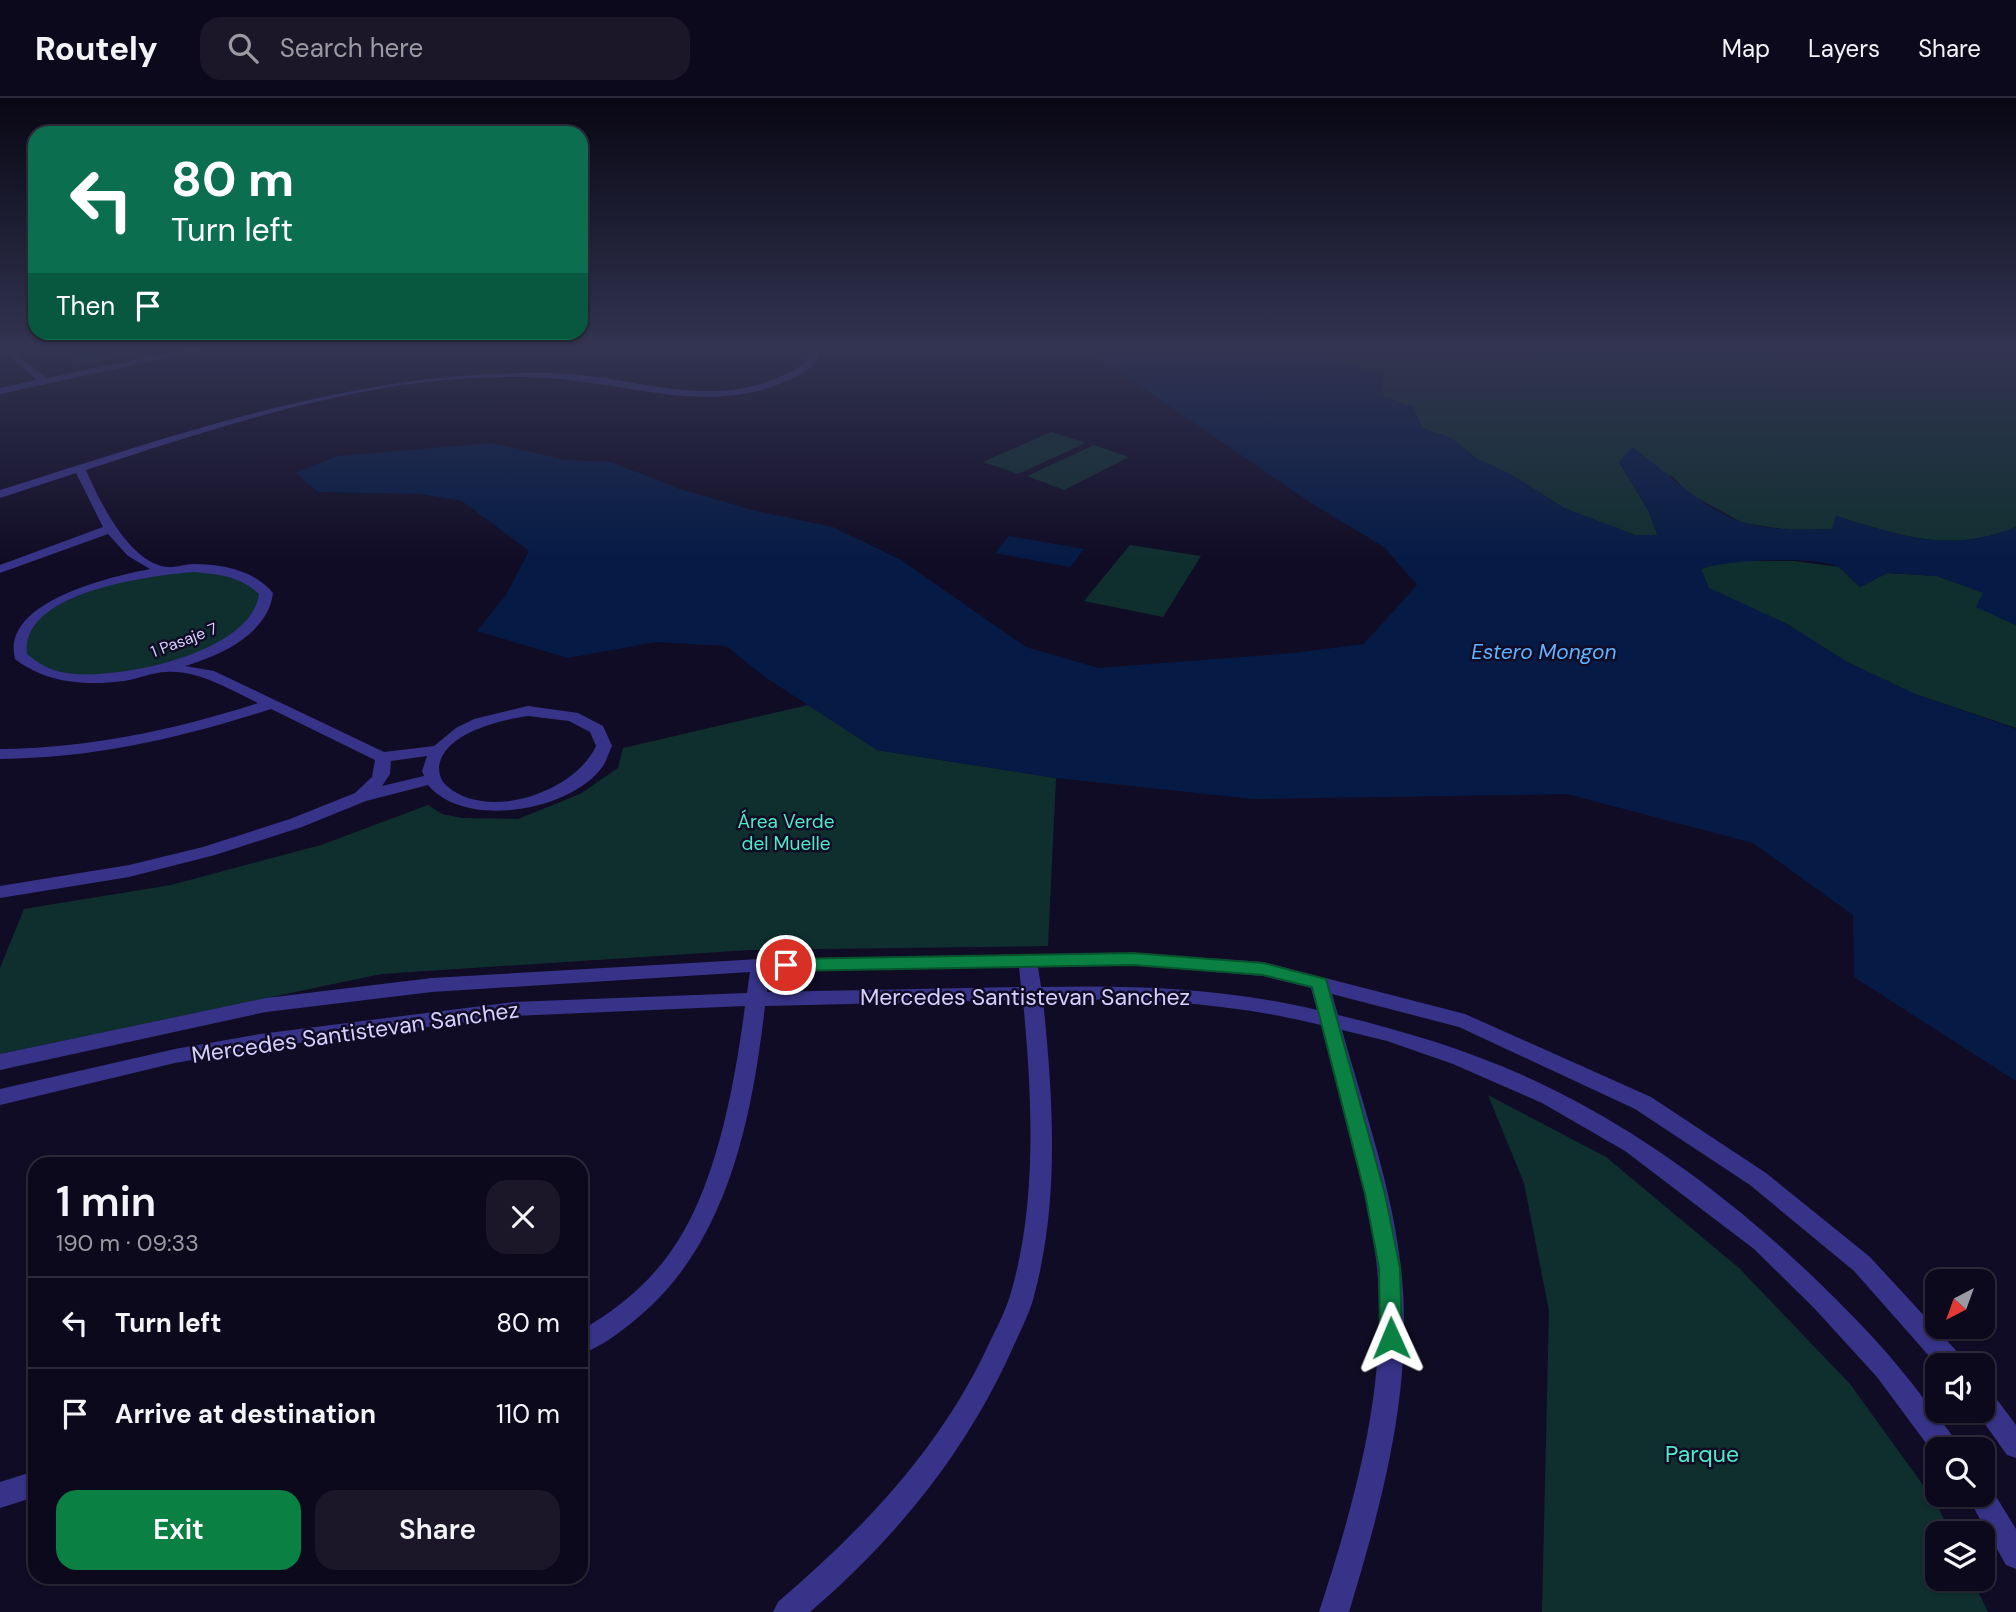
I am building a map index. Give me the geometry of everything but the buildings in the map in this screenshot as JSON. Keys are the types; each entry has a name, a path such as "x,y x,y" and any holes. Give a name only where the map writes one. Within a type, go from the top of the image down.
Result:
{"street":[{"path":"0,494 239,419"},
{"path":"80,469 91,499 110,529 131,554 162,570"},
{"path":"0,569 110,529"},
{"path":"113,580 131,554"},
{"name":"1 Pasaje 7","path":"162,570 227,570 253,579 266,593 264,611 246,631 207,654 164,668 107,677 67,677 37,669 20,656 19,638 33,619 59,601 113,580 162,570"},
{"path":"207,654 209,674"},
{"path":"164,668 209,674 382,757 437,750"},
{"path":"0,754 41,754 141,742 166,737 269,705"},
{"path":"528,711 577,717 594,726 603,739 603,753 595,769 577,784 552,796 521,804 490,806 463,802 442,793 431,779 430,765 437,750 453,736 475,724 528,711"},
{"path":"360,797 382,776 382,757"},
{"path":"0,892 129,871 209,851 296,823 360,797 431,779"},
{"name":"Mercedes Santistevan Sanchez","path":"0,1062 279,1003 432,985 760,965 1133,959 1215,963 1263,969 1465,1021 1643,1103 1758,1179 1862,1264 1942,1353"},
{"path":"788,1612 840,1569 930,1471 991,1370 1023,1295 1038,1209 1042,1147 1028,960"},
{"path":"588,1338 638,1303 679,1260 703,1214 722,1170 737,1117 757,999 760,965"},
{"path":"1320,983 1375,1194 1390,1268 1391,1362 1381,1449 1334,1612"},
{"name":"Mercedes Santistevan Sanchez","path":"0,1097 175,1056 407,1020 513,1009 757,999 1032,994 1178,994 1258,1004 1328,1018 1460,1059 1550,1097 1633,1145 1762,1242 1824,1301 1886,1369 1936,1437"},
{"path":"1995,1417 2016,1446"},
{"path":"0,1495 28,1486"},
{"path":"1987,1507 2016,1555"}],"green space":[{"path":"1418,419 2016,419 2016,527 1992,535 1947,541 1904,535 1836,516 1833,529 1790,530 1743,523 1690,494 1672,476 1619,462 1648,510 1658,536 1635,535 1564,508 1510,474 1477,459 1451,438 1422,428"},
{"path":"1051,432 1086,443 1018,474 983,462"},
{"path":"1094,445 1129,457 1064,490 1027,476"},
{"path":"1130,545 1201,556 1163,617 1084,601"},
{"path":"1724,561 1794,561 1839,567 1860,587 1887,573 1937,576 1984,593 1977,607 2016,625 2016,728 1915,694 1847,662 1787,624 1708,588 1701,569"},
{"path":"162,570 227,570 266,593 264,611 220,648 150,672 67,677 20,656 33,619 93,586"},
{"name":"Área Verde del Muelle","path":"808,705 877,750 1056,778 1048,946 750,950 381,974 0,1054 0,968 24,909 171,885 321,845 428,805 442,814 462,818 518,819 580,794 618,768 623,748"},
{"name":"Parque","path":"1488,1095 1606,1157 1739,1268 1850,1384 1925,1488 1925,1507 1938,1507 1945,1521 1925,1521 1925,1591 1978,1591 1988,1612 1542,1612 1549,1311 1524,1183"}],"water":[{"name":"Estero Mongon","path":"1188,419 1418,419 1422,428 1451,438 1477,459 1510,474 1564,508 1635,535 1658,535 1648,510 1619,462 1632,447 1700,500 1730,517 1756,526 1832,529 1836,516 1904,535 1947,541 1992,535 2016,527 2016,625 1976,607 1983,593 1937,576 1887,573 1860,587 1840,568 1813,561 1750,561 1701,569 1709,588 1787,624 1847,662 1915,694 2016,729 2016,1081 1854,977 1853,915 1753,843 1567,794 1254,799 1056,778 877,750 765,677 726,646 656,642 568,658 477,631 506,595 529,551 462,501 421,494 318,492 295,473 338,456 492,443 566,460 611,462 680,489 756,511 833,527 901,560 1026,647 1098,668 1294,653 1364,644 1417,585 1384,547 1311,503"},
{"path":"1009,536 1084,549 1070,567 995,553"}],"route":[{"path":"786,965 1133,959 1215,963 1263,969 1320,983 1375,1194 1390,1268 1391,1338"}]}
